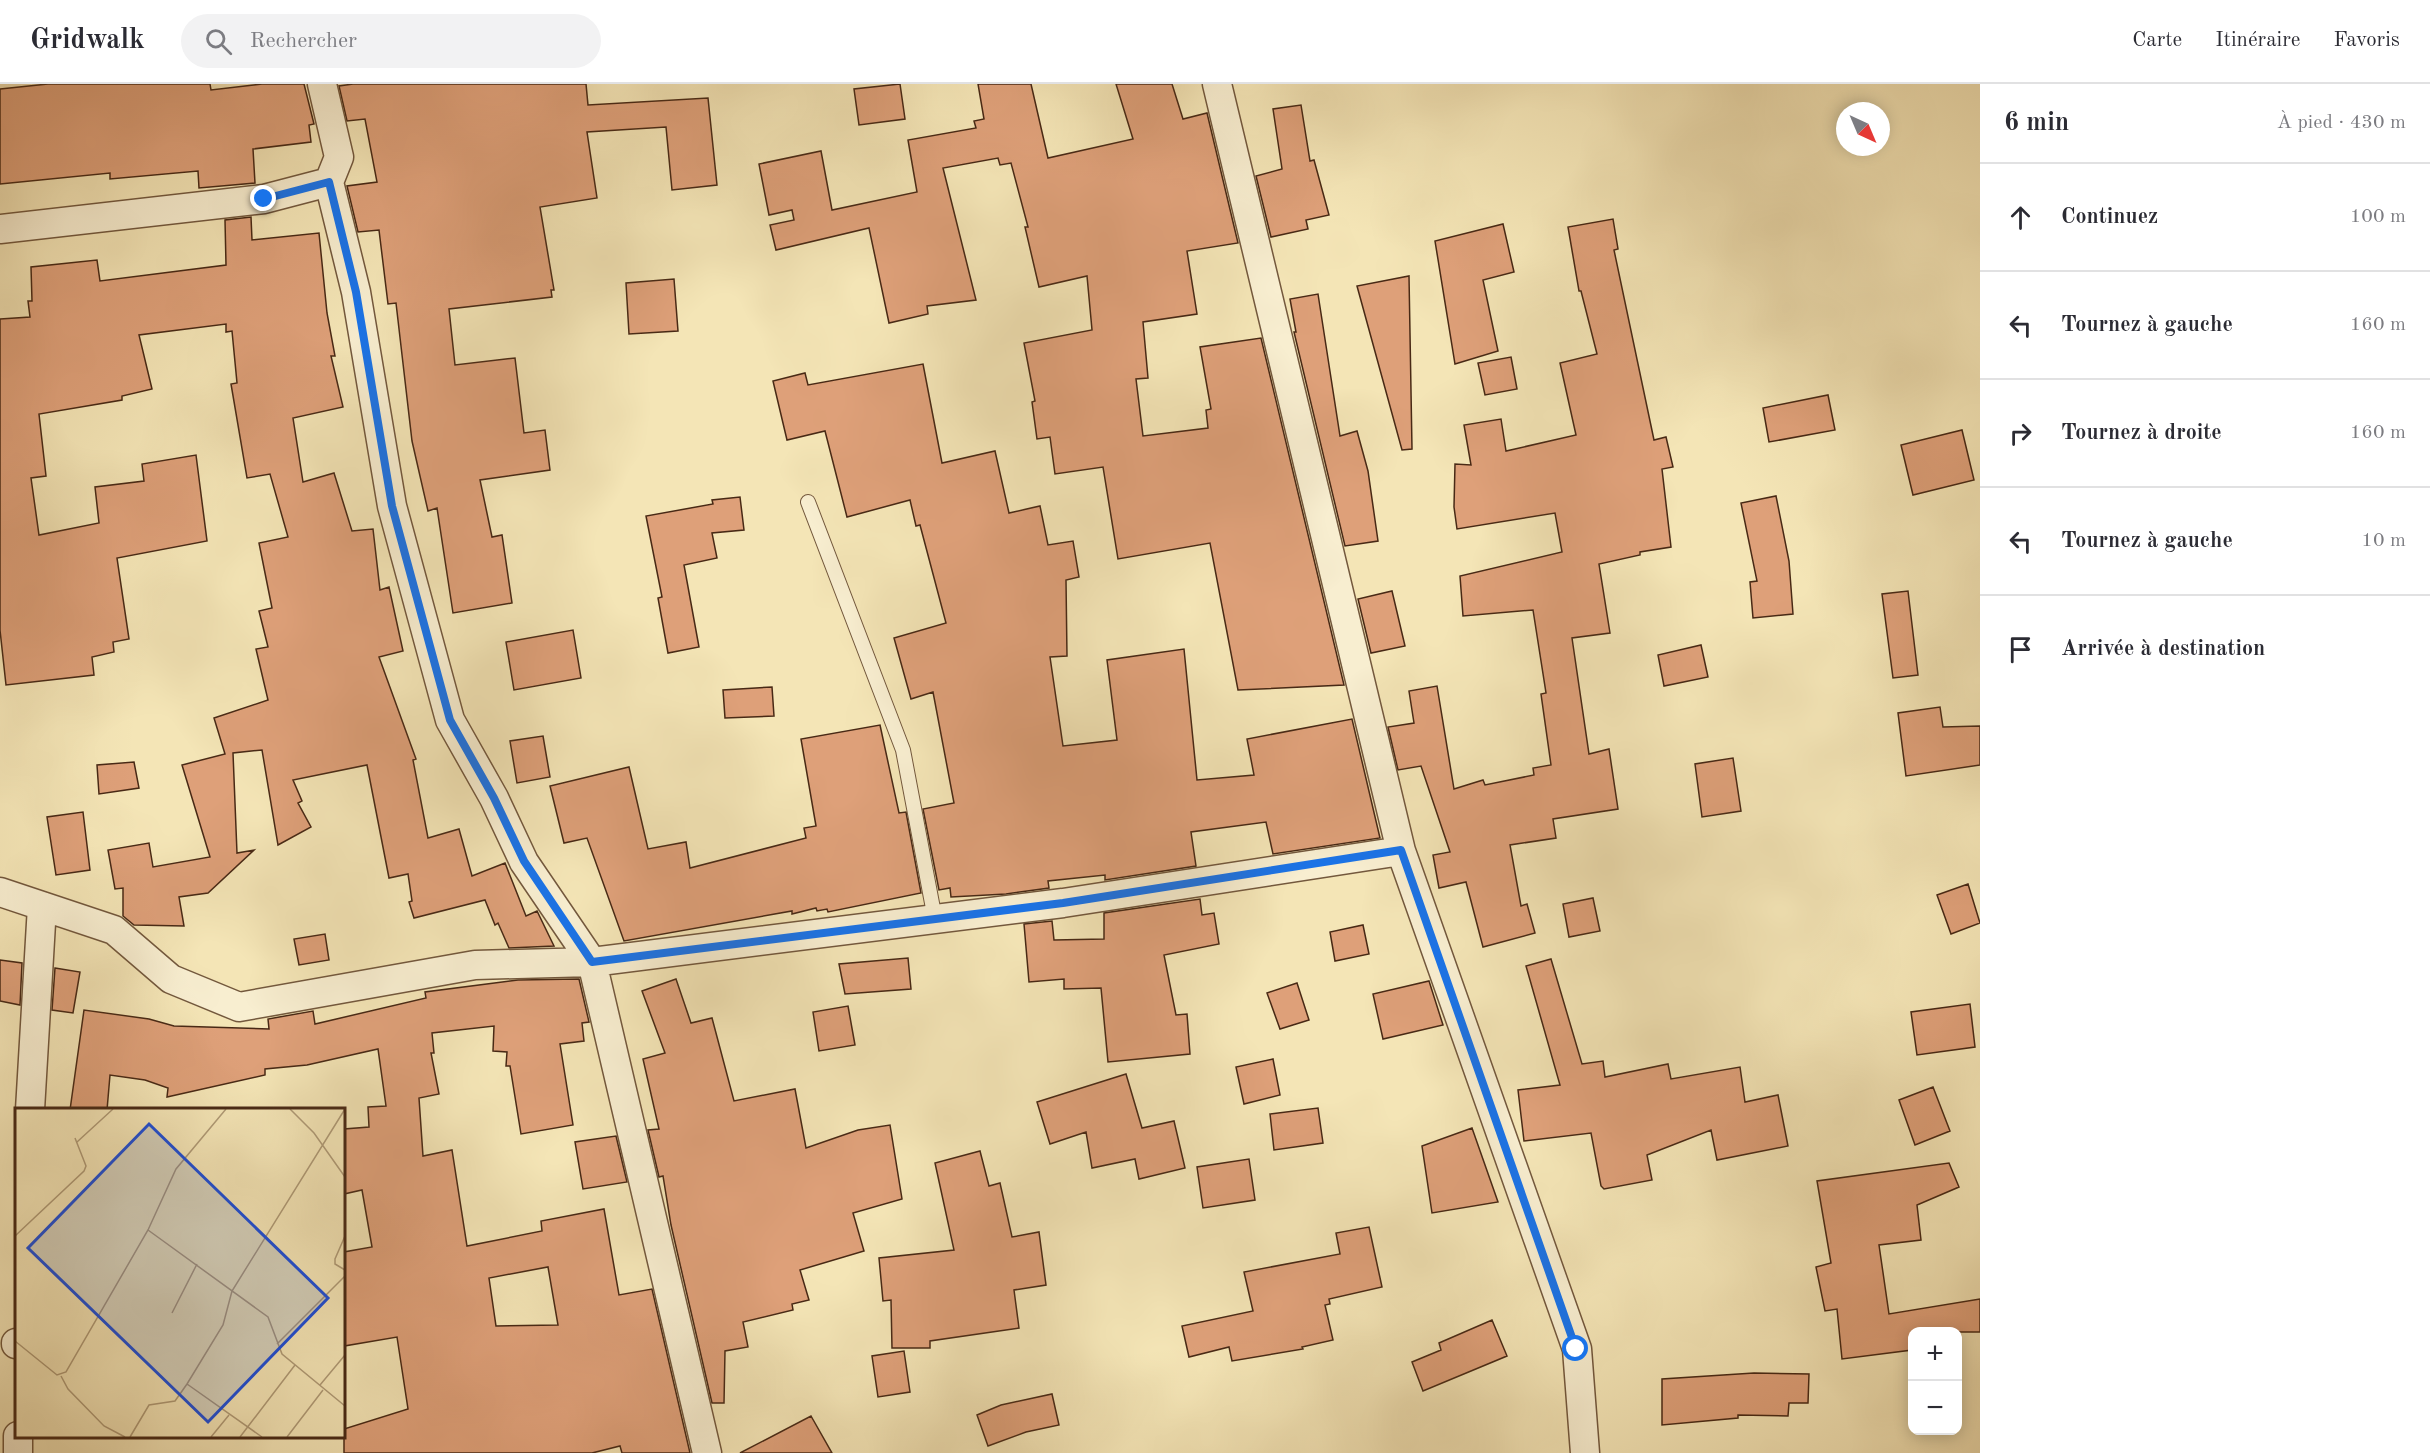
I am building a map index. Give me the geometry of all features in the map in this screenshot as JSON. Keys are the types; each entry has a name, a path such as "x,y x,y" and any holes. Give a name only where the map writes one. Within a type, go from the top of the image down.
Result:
{"street":[{"path":"322,84 339,157 329,182 356,292 392,506 450,720 494,798 524,861 592,962 707,1453"},
{"path":"1217,84 1401,850 1576,1349 1585,1453"},
{"path":"0,229 264,199 329,182"},
{"path":"0,892 114,930 171,979 239,1007 475,965 592,962 1063,903 1401,850"},
{"path":"30,1108 42,906"}],"lane":[{"path":"808,502 903,750 935,919"}],"building":[{"path":"48,84 210,84 211,90 262,84 304,84 314,124 309,125 311,142 253,149 255,183 199,188 198,171 110,179 110,173 0,184 0,89"},
{"path":"353,84 586,84 588,105 708,98 717,185 672,190 666,127 587,132 597,198 540,207 554,290 551,290 552,297 449,309 455,365 515,358 524,433 545,430 550,470 480,480 492,537 502,535 512,603 453,613 437,508 428,511 412,441 396,303 388,304 379,230 358,232 347,186 377,182 365,119 347,121 339,86"},
{"path":"900,84 905,119 859,125 854,89"},
{"path":"978,84 1031,84 1048,158 1133,139 1116,84 1172,84 1183,119 1207,113 1238,243 1187,251 1197,314 1143,322 1148,378 1136,379 1143,436 1208,428 1206,410 1211,409 1200,347 1261,338 1344,685 1238,690 1210,543 1118,559 1103,467 1055,474 1050,437 1037,439 1032,402 1035,401 1024,343 1092,330 1087,276 1039,287 1025,227 1028,227 1011,163 1000,165 998,158 943,168 976,300 927,306 928,314 889,323 869,228 776,250 770,225 794,220 792,210 769,215 759,164 821,151 832,210 917,192 908,140 976,128 974,121 984,119"},
{"path":"1301,105 1310,161 1314,160 1329,215 1306,220 1308,229 1271,237 1256,176 1282,169 1273,109"},
{"path":"251,217 252,240 319,233 327,313 335,356 331,356 343,407 293,418 303,482 334,473 352,531 373,529 380,590 389,587 403,651 379,657 416,759 413,760 428,838 459,829 472,876 505,863 526,916 537,911 554,946 509,948 498,923 495,925 485,900 414,918 409,902 412,901 408,874 389,878 367,765 293,780 302,801 298,803 311,827 278,845 262,750 233,753 237,853 254,850 208,893 179,897 184,926 134,925 123,916 123,888 115,889 108,850 149,843 153,867 210,857 182,765 225,754 214,718 268,700 256,649 268,647 259,611 272,608 259,543 288,537 270,474 247,478 231,384 237,383 232,331 226,332 226,324 139,335 152,389 122,396 122,400 39,414 46,476 31,478 39,535 99,523 95,487 144,481 142,464 196,455 207,541 117,558 129,639 113,642 114,652 92,657 94,675 6,685 0,630 0,319 30,317 28,301 32,301 31,267 97,260 100,281 226,265 225,220"},
{"path":"1613,219 1618,249 1614,250 1654,440 1666,437 1673,467 1662,469 1671,547 1640,552 1640,555 1599,564 1610,633 1572,638 1589,754 1609,749 1618,809 1553,819 1556,838 1510,845 1521,906 1527,904 1535,933 1483,947 1466,882 1439,888 1433,855 1450,852 1421,766 1398,770 1388,727 1414,723 1409,691 1437,686 1454,789 1483,780 1485,785 1534,775 1533,768 1551,765 1541,694 1546,693 1533,610 1463,616 1460,576 1562,552 1555,513 1457,529 1454,507 1455,464 1471,465 1464,425 1501,419 1506,451 1576,435 1560,363 1597,354 1581,291 1579,291 1568,227"},
{"path":"1503,224 1514,272 1483,280 1498,351 1455,364 1435,241"},
{"path":"1409,276 1412,449 1402,450 1357,286"},
{"path":"674,279 678,331 629,334 626,283"},
{"path":"1318,294 1340,436 1357,431 1368,471 1378,541 1345,546 1294,332 1296,332 1290,299"},
{"path":"1511,357 1517,389 1485,395 1478,363"},
{"path":"923,364 942,463 995,451 1009,513 1040,506 1048,545 1073,541 1079,577 1066,580 1067,656 1050,657 1063,746 1117,740 1107,660 1184,649 1197,780 1254,775 1247,739 1352,719 1380,838 1273,854 1266,822 1191,832 1196,866 1105,880 1105,875 1048,881 1049,888 1006,894 951,897 950,888 939,890 923,809 954,803 933,692 911,699 894,638 946,623 920,525 916,526 910,500 847,517 825,431 787,440 773,381 805,373 808,385"},
{"path":"1828,395 1835,430 1769,442 1763,408"},
{"path":"1962,430 1974,480 1913,495 1901,445"},
{"path":"1776,496 1789,561 1793,614 1753,618 1750,582 1757,581 1741,503"},
{"path":"740,497 744,530 712,533 717,558 684,565 699,647 668,653 658,598 662,597 646,516 713,504 712,500"},
{"path":"1392,591 1405,646 1371,653 1358,599"},
{"path":"1908,591 1918,675 1893,678 1882,594"},
{"path":"573,630 581,678 514,690 506,642"},
{"path":"1701,645 1708,677 1664,686 1658,655"},
{"path":"772,687 774,716 725,718 723,690"},
{"path":"1940,707 1943,727 1980,726 1980,765 1906,776 1898,713"},
{"path":"880,725 899,813 906,812 921,893 828,912 827,909 817,911 816,908 792,914 792,911 624,941 587,838 564,843 550,786 629,767 648,849 686,842 690,868 806,838 804,828 816,826 801,739"},
{"path":"543,736 550,777 517,783 510,741"},
{"path":"1733,758 1741,811 1702,817 1695,764"},
{"path":"134,762 139,788 99,794 97,765"},
{"path":"83,812 90,870 56,875 47,817"},
{"path":"1968,884 1980,923 1951,934 1937,895"},
{"path":"1593,898 1600,931 1569,937 1563,904"},
{"path":"1200,899 1202,915 1214,913 1219,944 1164,955 1176,1015 1187,1014 1190,1054 1108,1062 1101,988 1064,989 1064,979 1029,982 1024,924 1052,921 1054,940 1104,939 1104,913"},
{"path":"1363,925 1369,954 1335,961 1330,932"},
{"path":"325,934 329,960 299,965 294,939"},
{"path":"908,958 911,989 845,994 839,964"},
{"path":"1551,959 1582,1064 1603,1061 1605,1077 1668,1064 1671,1079 1740,1067 1745,1102 1778,1095 1788,1146 1717,1160 1711,1130 1647,1155 1652,1180 1604,1189 1601,1186 1591,1133 1524,1141 1518,1090 1560,1085 1526,966"},
{"path":"0,960 22,963 20,1005 0,1001"},
{"path":"55,968 80,972 73,1013 52,1010"},
{"path":"579,979 589,1022 582,1023 584,1041 560,1044 573,1125 521,1134 510,1066 506,1066 507,1052 493,1051 494,1026 432,1033 434,1053 431,1053 439,1094 419,1098 423,1156 452,1150 467,1246 542,1231 541,1221 604,1209 619,1295 652,1289 690,1453 622,1453 620,1446 592,1453 344,1453 345,1429 408,1409 397,1337 345,1346 345,1252 372,1247 362,1190 345,1194 345,1129 369,1127 368,1107 386,1106 378,1049 307,1065 265,1069 265,1075 167,1097 168,1088 145,1080 110,1075 107,1108 70,1108 84,1010 149,1019 174,1026 269,1029 268,1019 313,1011 315,1024 426,998 425,992 518,980","holes":["548,1267 558,1325 496,1326 489,1278"]},
{"path":"676,979 691,1023 712,1018 734,1101 795,1089 806,1148 858,1130 890,1125 902,1199 853,1213 864,1251 800,1270 809,1300 792,1304 793,1310 743,1322 748,1347 725,1351 724,1403 712,1403 671,1225 663,1176 659,1177 648,1130 659,1129 643,1059 665,1053 642,991"},
{"path":"1429,981 1443,1025 1383,1039 1373,994"},
{"path":"1297,983 1309,1020 1280,1029 1267,993"},
{"path":"1970,1004 1975,1047 1917,1055 1911,1012"},
{"path":"848,1006 855,1045 819,1051 813,1012"},
{"path":"1273,1059 1280,1095 1244,1104 1236,1067"},
{"path":"1126,1074 1142,1128 1174,1121 1185,1168 1139,1179 1135,1159 1092,1168 1086,1132 1050,1144 1037,1102"},
{"path":"1933,1087 1950,1131 1915,1145 1899,1100"},
{"path":"1318,1108 1323,1143 1274,1150 1270,1114"},
{"path":"1472,1128 1498,1202 1432,1213 1422,1146"},
{"path":"616,1136 627,1182 583,1189 575,1142"},
{"path":"980,1151 989,1186 1000,1183 1012,1237 1039,1232 1046,1285 1014,1290 1019,1328 930,1341 930,1348 892,1348 891,1300 883,1301 879,1258 954,1250 935,1163"},
{"path":"1249,1159 1255,1200 1203,1208 1197,1167"},
{"path":"1949,1163 1959,1187 1917,1205 1921,1240 1879,1245 1889,1314 1980,1299 1980,1332 1962,1332 1962,1327 1908,1327 1908,1351 1842,1359 1837,1309 1825,1311 1816,1267 1831,1263 1817,1181"},
{"path":"1369,1227 1382,1287 1329,1299 1330,1304 1325,1305 1333,1340 1302,1347 1303,1349 1232,1361 1229,1347 1189,1357 1182,1326 1253,1311 1244,1272 1340,1254 1336,1233"},
{"path":"1492,1320 1507,1356 1423,1391 1412,1362 1441,1350 1439,1343"},
{"path":"904,1351 910,1392 878,1397 872,1356"},
{"path":"1754,1373 1809,1374 1808,1403 1789,1403 1788,1416 1738,1415 1738,1418 1662,1425 1662,1379"},
{"path":"1052,1394 1059,1425 1026,1432 988,1446 977,1415 1001,1405"},
{"path":"811,1416 832,1453 740,1453"}],"route":[{"path":"264,199 329,182 356,292 392,506 450,720 494,798 524,861 592,962 1063,903 1401,850 1576,1349"}]}
